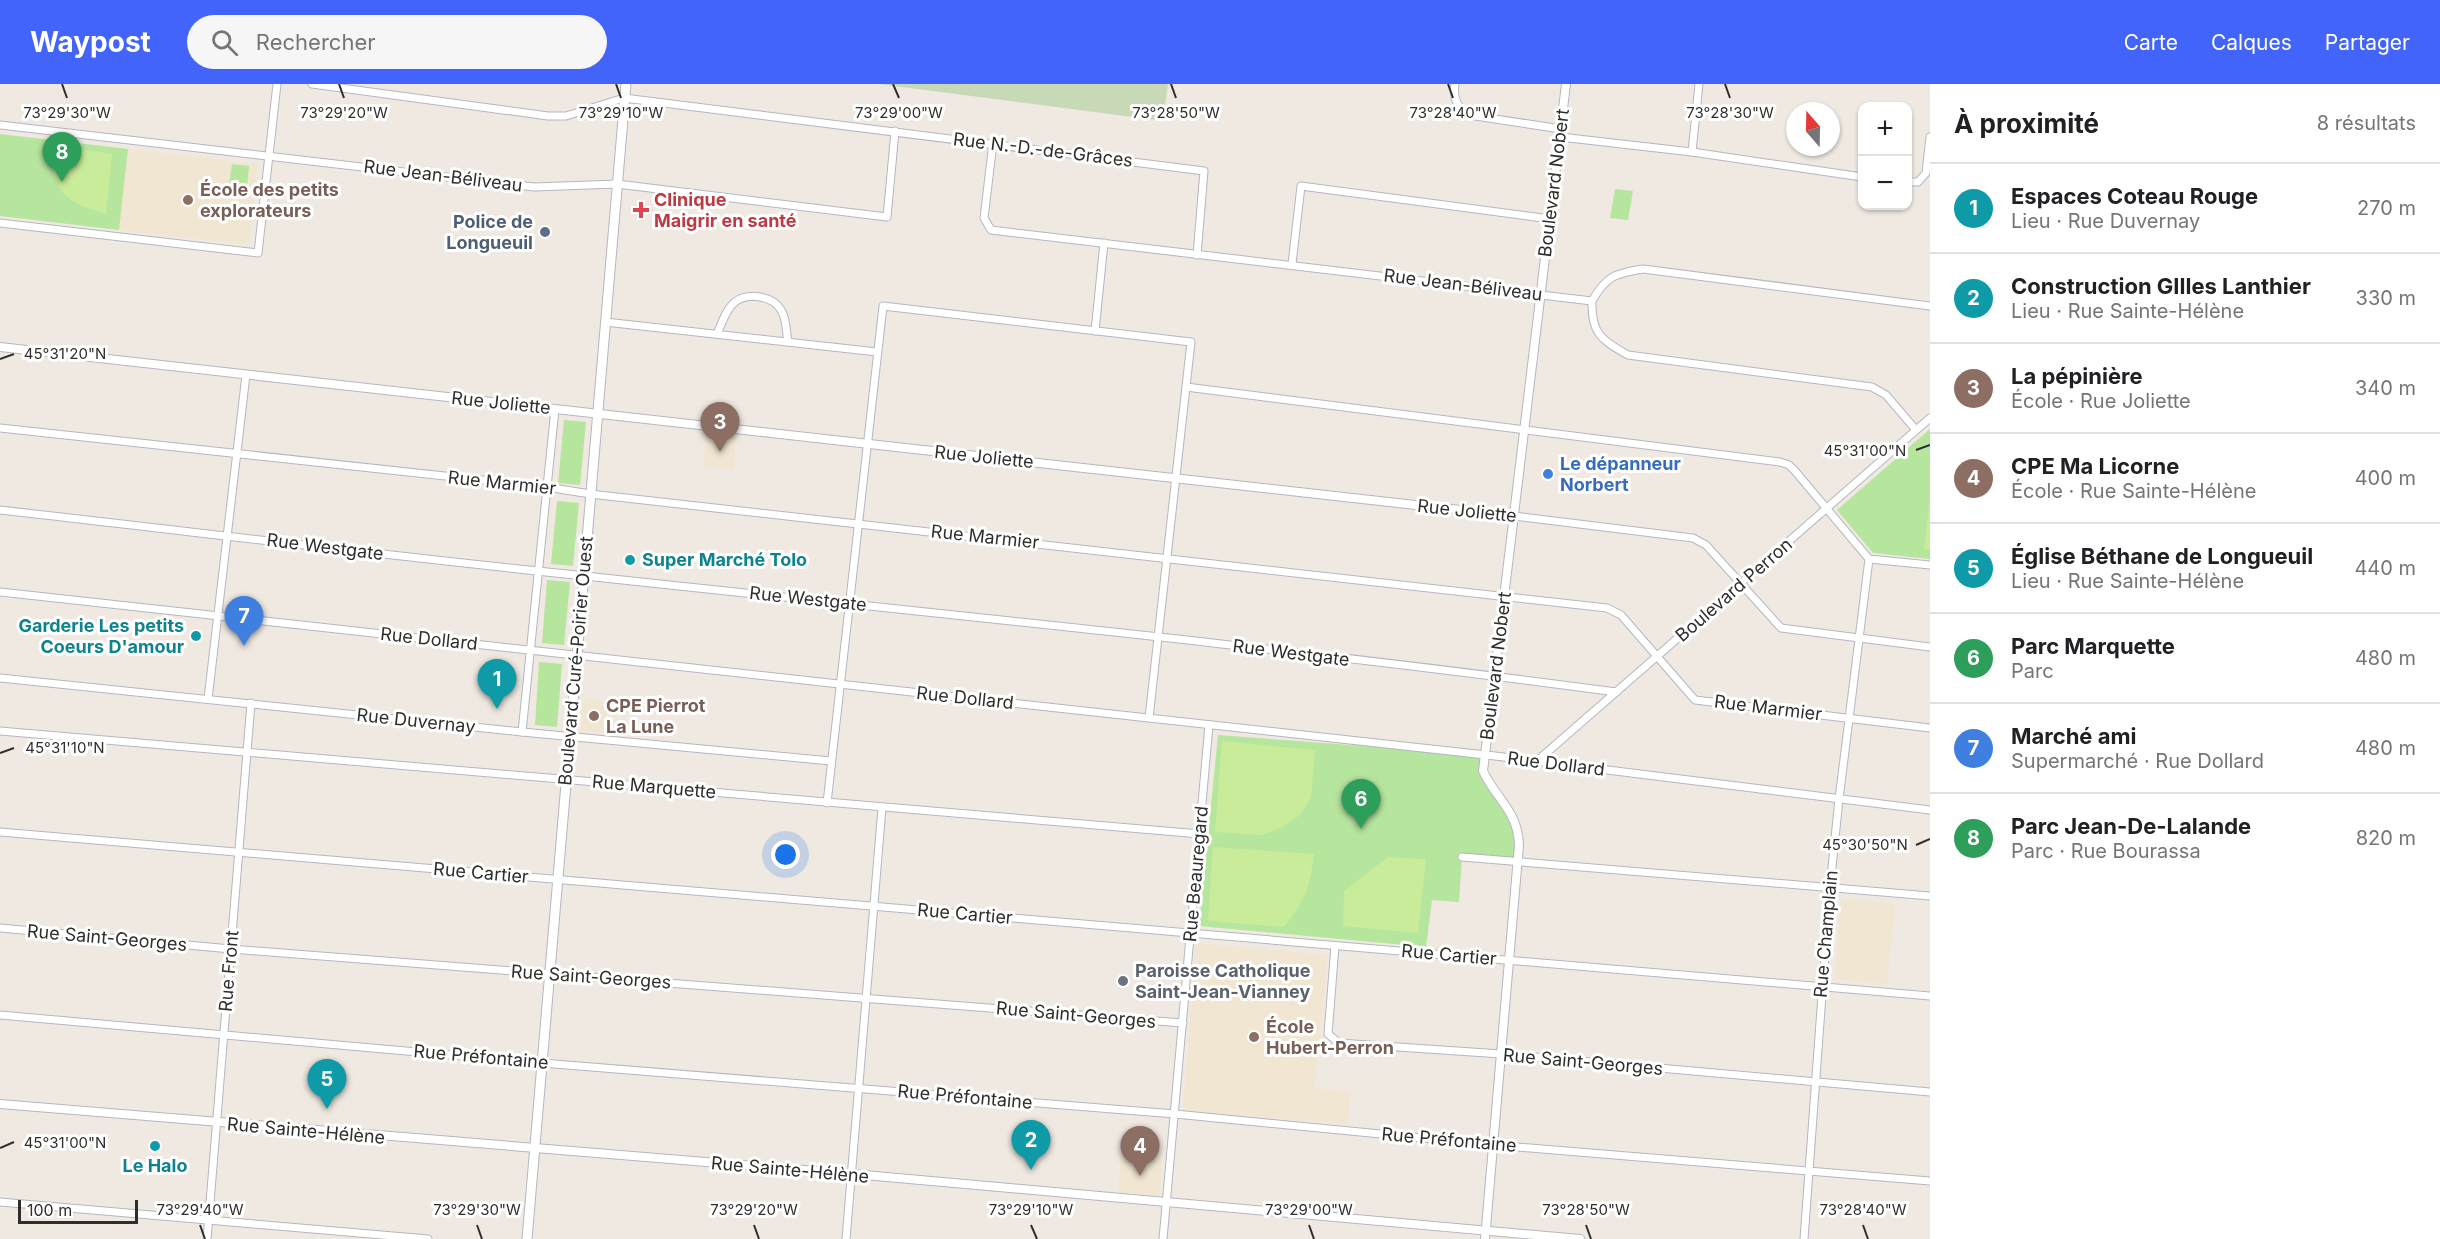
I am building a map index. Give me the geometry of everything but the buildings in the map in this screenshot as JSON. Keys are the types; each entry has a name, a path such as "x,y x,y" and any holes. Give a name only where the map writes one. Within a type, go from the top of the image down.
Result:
{"main road":[{"name":"Boulevard Curé-Poirier Ouest","path":"527,1239 626,84"}],"street":[{"path":"0,223 258,253 277,84"},
{"name":"Rue N.-D.-de-Grâces","path":"312,84 548,116 566,116 624,98 895,130 1204,171 1197,255"},
{"path":"1455,84 1454,94 1457,106 1469,115 1560,133 1858,176"},
{"name":"Boulevard Nobert","path":"1486,1235 1519,831 1515,818 1483,771 1566,84"},
{"path":"1692,152 1699,84"},
{"name":"Rue Jean-Béliveau","path":"0,125 534,187 617,184 887,217 895,130"},
{"path":"1912,182 1918,182 1926,173 1930,137"},
{"name":"Rue Jean-Béliveau","path":"993,143 984,218 991,230 1592,301"},
{"path":"1292,264 1300,186 1550,219"},
{"path":"1095,331 1104,243"},
{"path":"1916,430 1886,394 1872,387 1628,355 1605,343 1596,329 1592,316 1592,301 1601,284 1622,272 1643,268 1930,306"},
{"path":"717,334 727,311 735,302 746,296 759,297 770,300 780,308 784,316 788,342"},
{"path":"827,803 883,306 1191,342 1149,718"},
{"path":"605,322 877,352"},
{"name":"Rue Joliette","path":"0,347 1693,538 1706,544 1781,628 1930,647"},
{"path":"208,699 246,375"},
{"path":"1186,387 1780,462 1796,471 1869,559 1930,565"},
{"path":"522,732 555,409"},
{"name":"Boulevard Perron","path":"1537,761 1930,418"},
{"name":"Rue Marmier","path":"0,428 547,487 590,494 1614,610 1695,699 1930,728"},
{"name":"Rue Westgate","path":"0,510 583,576 849,603 1495,676 1616,692"},
{"name":"Rue Champlain","path":"1804,1239 1830,887 1869,559"},
{"name":"Rue Dollard","path":"0,592 1485,755 1930,810"},
{"name":"Rue Duvernay","path":"0,678 522,732 831,761"},
{"name":"Rue Front","path":"207,1239 251,703"},
{"name":"Rue Beauregard","path":"1163,1239 1209,725"},
{"name":"Rue Marquette","path":"0,731 1200,834"},
{"path":"846,1239 882,808"},
{"name":"Rue Cartier","path":"0,832 1930,996"},
{"path":"1462,856 1930,896"},
{"name":"Rue Saint-Georges","path":"0,928 231,949 1183,1023"},
{"name":"Rue Saint-Georges","path":"1335,946 1328,1034 1339,1043 1501,1054 1930,1092"},
{"name":"Rue Préfontaine","path":"0,1015 542,1063 1174,1114 1494,1145 1930,1181"},
{"name":"Rue Sainte-Hélène","path":"0,1104 853,1174 1167,1202 1486,1235 1580,1239"},
{"path":"0,1202 428,1239"}],"shaded area":[{"name":"École des petits explorateurs","path":"128,149 258,164 249,241 243,244 119,230"},
{"path":"707,434 736,438 733,470 703,466"},
{"name":"CPE Pierrot La Lune","path":"584,698 608,701 605,733 581,731"},
{"path":"1844,899 1895,903 1887,984 1835,979 1840,903"},
{"name":"École Hubert-Perron","path":"1196,943 1328,955 1314,1088 1350,1092 1348,1124 1183,1112"},
{"path":"1121,1156 1162,1160 1159,1196 1118,1192"}],"green space":[{"path":"879,84 1168,84 1163,121"},
{"path":"0,134 128,149 119,230 0,216"},
{"path":"58,146 112,154 106,214 71,199 57,184 54,173"},
{"path":"232,164 249,166 247,188 229,185"},
{"path":"1615,189 1633,191 1628,220 1610,218"},
{"path":"564,420 586,422 580,485 558,483"},
{"path":"1930,429 1930,559 1873,553 1837,510"},
{"path":"1930,498 1930,550 1924,549"},
{"path":"557,501 579,503 573,566 551,564"},
{"path":"547,580 570,582 564,645 542,643"},
{"path":"539,662 562,664 557,727 535,725"},
{"path":"1218,735 1485,755 1483,776 1509,816 1516,837 1518,862 1462,857 1459,902 1432,900 1426,947 1199,926"},
{"path":"1222,741 1315,750 1311,798 1300,815 1282,827 1262,835 1215,832"},
{"path":"1213,847 1314,854 1305,893 1284,927 1208,921"},
{"path":"1388,857 1426,859 1418,933 1343,926 1344,891"}],"place":[{"name":"Parc Jean-De-Lalande","path":"62,182"},
{"name":"École des petits explorateurs","path":"188,200"},
{"name":"Clinique Maigrir en santé","path":"641,210"},
{"name":"Police de Longueuil","path":"545,232"},
{"name":"La pépinière","path":"720,452"},
{"name":"Le dépanneur Norbert","path":"1548,474"},
{"name":"Super Marché Tolo","path":"630,560"},
{"name":"Garderie Les petits Coeurs D'amour","path":"196,636"},
{"name":"Marché ami","path":"244,646"},
{"name":"Espaces Coteau Rouge","path":"497,709"},
{"name":"CPE Pierrot La Lune","path":"594,716"},
{"name":"Parc Marquette","path":"1361,829"},
{"name":"Paroisse Catholique Saint-Jean-Vianney","path":"1123,981"},
{"name":"École Hubert-Perron","path":"1254,1037"},
{"name":"Église Béthane de Longueuil","path":"327,1109"},
{"name":"Le Halo","path":"155,1146"},
{"name":"Construction GIlles Lanthier","path":"1031,1170"},
{"name":"CPE Ma Licorne","path":"1140,1176"}]}
